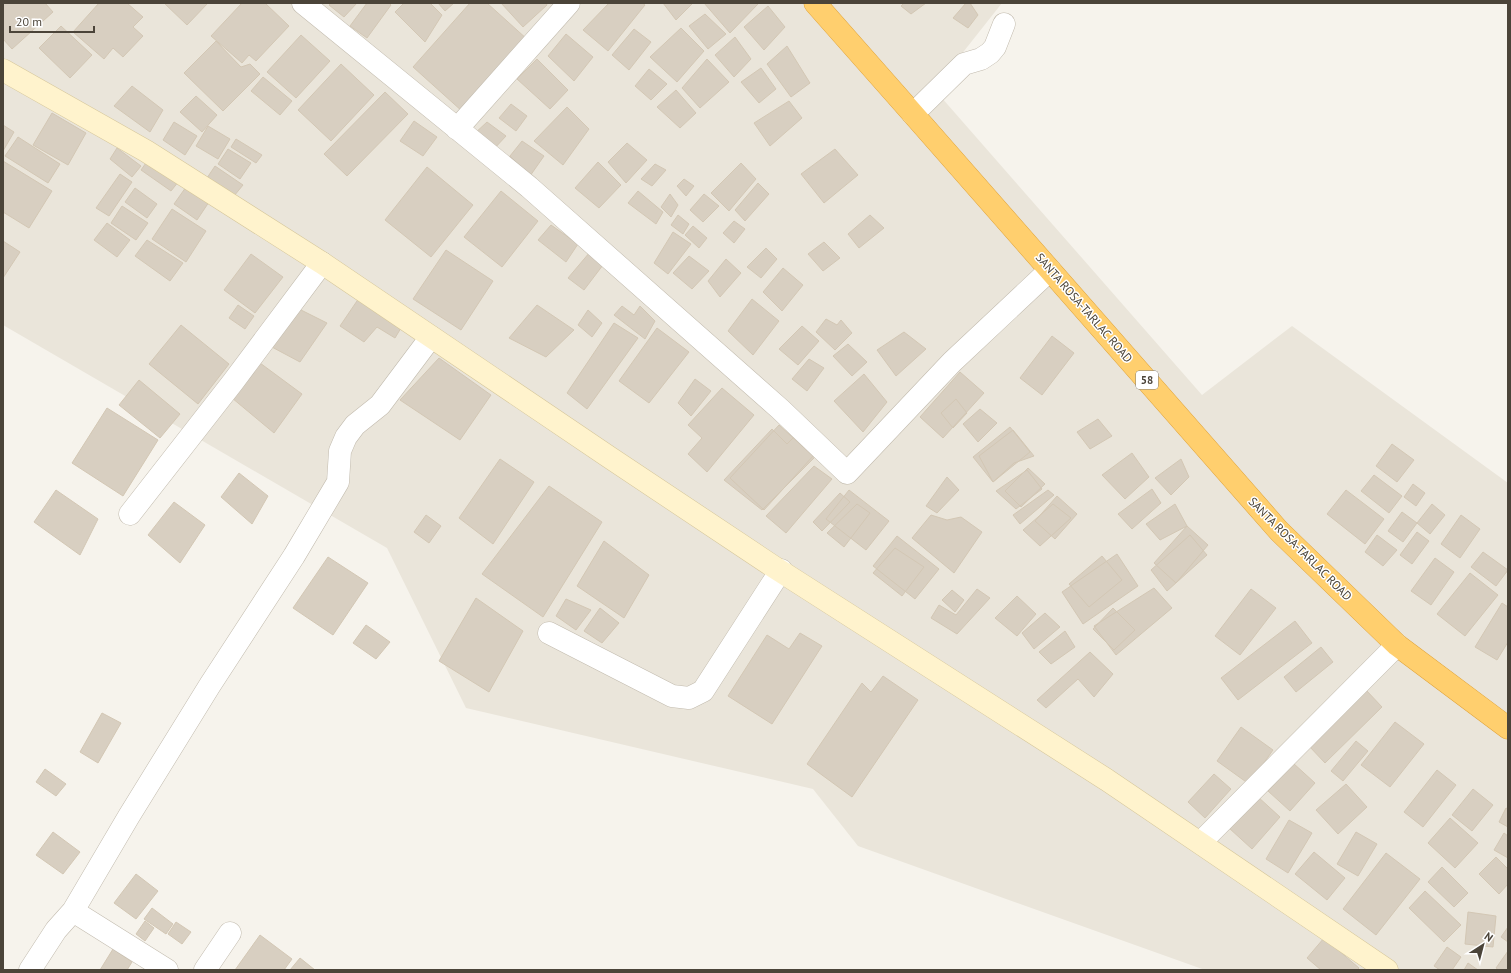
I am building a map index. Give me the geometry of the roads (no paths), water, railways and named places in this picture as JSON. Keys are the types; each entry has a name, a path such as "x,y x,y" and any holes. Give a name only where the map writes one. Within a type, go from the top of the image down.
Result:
{"highway":[{"name":"SANTA ROSA-TARLAC ROAD","path":"815,3 1274,526 1397,645 1508,728"}],"street":[{"path":"303,3 535,192 780,409 847,473 952,362 1050,270"},
{"path":"457,129 569,3"},
{"path":"913,114 964,64 981,59 990,53 995,46 1004,24"},
{"path":"3,70 146,151 322,263 622,466 1201,842 1387,970"},
{"path":"130,514 233,382 322,263"},
{"path":"30,970 56,930 73,910 129,816 198,705 294,556 338,482 340,451 346,437 355,425 380,405 431,337"},
{"path":"549,633 672,696 689,698 703,691 781,570"},
{"path":"1201,842 1397,645"},
{"path":"73,910 167,970"},
{"path":"205,970 230,933"}]}
